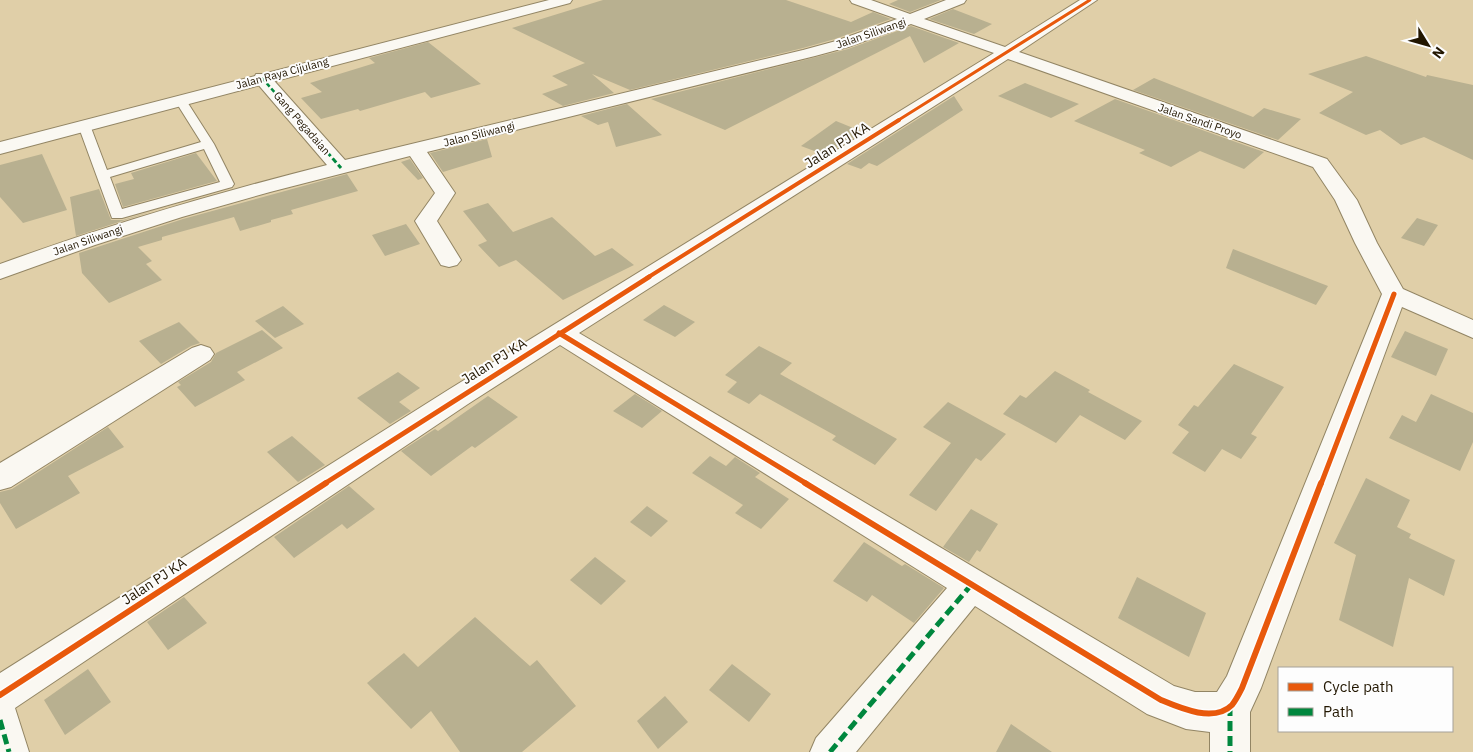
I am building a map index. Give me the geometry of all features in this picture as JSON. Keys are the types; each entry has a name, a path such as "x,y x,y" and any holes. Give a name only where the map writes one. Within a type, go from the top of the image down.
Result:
{"main road":[{"name":"Jalan Raya Cijulang","path":"0,148 180,99 565,0"},
{"name":"Jalan Sandi Proyo","path":"857,0 1320,163 1346,200 1366,243 1394,294"},
{"name":"Jalan Siliwangi","path":"0,272 70,245 186,208 341,168 604,106 841,44 959,0"},
{"name":"Jalan PJ KA","path":"0,695 559,334 1090,0"},
{"name":"Gang Pegadaian","path":"262,78 341,168"},
{"path":"416,150 445,193 426,221 448,260"},
{"path":"1230,752 1230,706 1242,688 1394,294 1473,330"},
{"path":"559,334 1161,700 1185,710 1208,713 1230,706"},
{"path":"0,478 201,354"},
{"path":"830,752 971,585"},
{"path":"0,720 9,752"}],"lane":[{"path":"84,125 117,215 227,184 208,144 180,99"},
{"path":"102,175 208,144"}],"building":[{"path":"603,0 786,0 851,22 873,12 891,19 803,48 630,90 592,74 614,93 563,106 542,94 568,85 552,76 585,63 512,28"},
{"path":"898,0 941,0 910,12 889,4"},
{"path":"953,9 992,24 974,34 929,19"},
{"path":"911,26 959,43 924,63 910,36 725,130 651,99 848,49"},
{"path":"428,42 481,84 431,98 425,92 360,111 358,109 321,119 301,98 322,92 310,83 375,63 369,58"},
{"path":"1366,56 1426,77 1427,75 1473,85 1473,160 1424,137 1401,145 1380,130 1366,135 1319,113 1353,92 1308,74"},
{"path":"1154,78 1253,117 1264,108 1301,119 1278,140 1133,90"},
{"path":"1025,83 1079,104 1051,118 998,96"},
{"path":"954,96 963,110 877,166 869,163 861,169 847,164"},
{"path":"1115,99 1264,152 1244,169 1200,151 1171,167 1139,153 1145,150 1074,121"},
{"path":"627,104 662,135 616,147 608,122 598,125 581,116"},
{"path":"836,121 863,132 825,155 801,146"},
{"path":"487,139 492,157 443,172 430,153"},
{"path":"196,153 217,181 123,207 115,184 134,179 131,173"},
{"path":"42,154 67,210 23,223 0,197 0,165"},
{"path":"410,159 423,178 418,180 401,162"},
{"path":"347,174 358,191 291,210 293,214 271,220 271,222 240,231 234,217 162,237 162,240 138,247 152,261 146,264 162,280 109,303 82,273 79,253 183,219"},
{"path":"99,189 111,220 123,220 156,210 76,236 70,197"},
{"path":"488,203 513,232 552,217 595,256 612,248 634,265 563,300 516,260 499,267 478,245 487,241 463,211"},
{"path":"1417,218 1438,225 1424,246 1401,238"},
{"path":"406,224 420,244 385,256 372,235"},
{"path":"1233,249 1328,286 1316,305 1226,268"},
{"path":"664,305 695,322 675,337 643,320"},
{"path":"283,306 304,324 275,338 255,321"},
{"path":"179,322 200,343 191,346 161,364 139,341"},
{"path":"262,330 283,348 237,372 245,380 195,407 177,387 181,385 178,382 211,362 216,353"},
{"path":"1405,331 1448,349 1436,376 1391,357"},
{"path":"759,346 792,363 780,374 897,439 875,465 832,440 836,436 760,394 749,404 727,392 737,382 725,375"},
{"path":"1234,364 1284,387 1251,434 1257,437 1241,459 1222,449 1205,472 1172,453 1189,432 1178,425 1194,405 1198,407"},
{"path":"1055,371 1090,390 1088,392 1142,421 1125,440 1080,415 1056,443 1003,414 1020,395 1026,398"},
{"path":"398,372 420,388 399,402 411,411 390,424 357,398"},
{"path":"635,394 662,411 642,428 613,411"},
{"path":"1431,394 1473,413 1473,442 1460,471 1389,438 1402,415 1416,422"},
{"path":"488,396 518,417 475,448 472,446 431,476 401,451 435,429 438,431"},
{"path":"948,402 1006,434 981,461 976,458 936,511 909,495 951,443 923,427"},
{"path":"108,427 124,447 68,476 80,493 16,529 0,503 0,492 12,489"},
{"path":"292,436 325,465 298,482 267,452"},
{"path":"710,456 726,466 735,457 760,473 755,477 789,499 761,529 735,513 743,505 692,473"},
{"path":"1366,478 1410,500 1397,527 1411,534 1409,538 1455,560 1444,596 1409,578 1393,647 1339,620 1356,555 1334,543"},
{"path":"349,486 375,509 347,529 342,524 294,558 274,537"},
{"path":"647,506 668,521 651,537 630,522"},
{"path":"971,509 998,524 980,552 977,550 969,562 943,547"},
{"path":"864,542 902,566 905,564 944,588 914,623 872,595 867,602 833,581"},
{"path":"595,557 626,581 601,605 570,580"},
{"path":"1137,577 1206,613 1189,657 1118,618"},
{"path":"184,597 207,623 168,650 147,622"},
{"path":"475,617 530,666 537,660 576,706 522,752 460,752 431,711 411,729 367,683 404,653 418,667"},
{"path":"732,664 771,694 749,722 709,690"},
{"path":"88,669 111,702 65,735 44,700"},
{"path":"665,696 688,722 658,749 637,721"},
{"path":"1011,724 1052,752 996,752"}],"marked path":[{"path":"262,78 341,168"},
{"path":"830,752 971,585"},
{"path":"1230,706 1230,752"},
{"path":"0,720 9,752"}],"cycle path":[{"path":"0,695 458,397 1090,0"},
{"path":"559,333 1161,700 1177,707 1212,712 1221,711 1231,706 1242,688 1394,294"}]}
